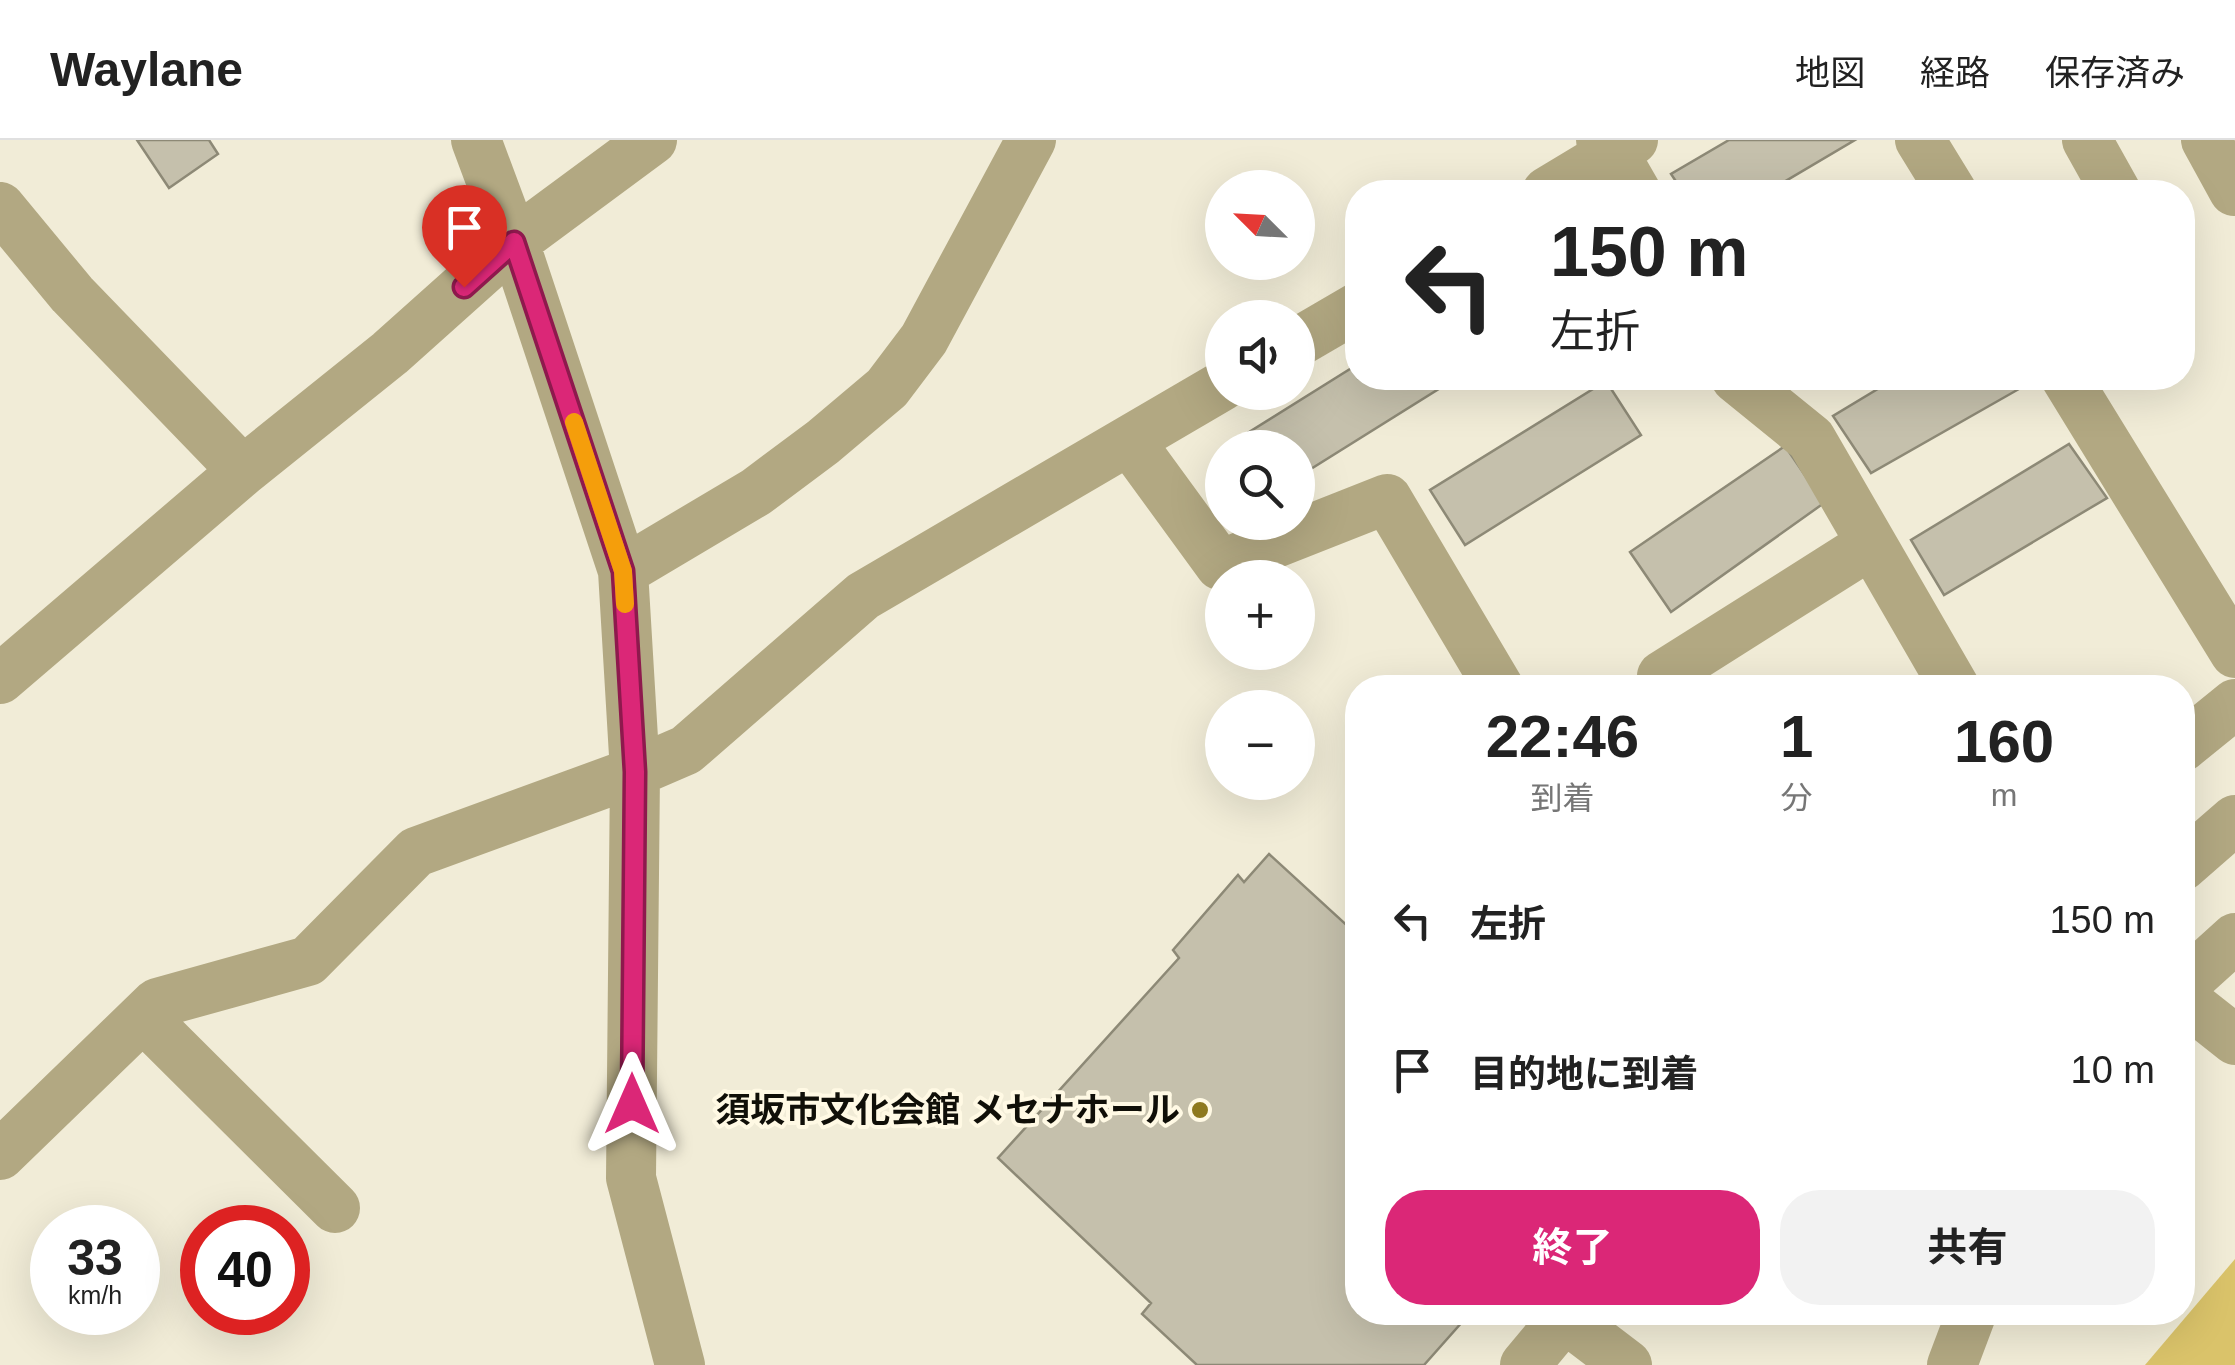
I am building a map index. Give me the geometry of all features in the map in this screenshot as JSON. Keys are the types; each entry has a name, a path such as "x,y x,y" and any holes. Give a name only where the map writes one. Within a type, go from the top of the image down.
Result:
{"street":[{"path":"476,140 514,242 623,571 635,772 632,1178 675,1361"},
{"path":"0,679 243,471 390,354 514,242 652,140"},
{"path":"623,571 756,492 887,388 924,339 1031,140"},
{"path":"1920,140 1945,180"},
{"path":"2087,140 2109,180"},
{"path":"2206,140 2234,192"},
{"path":"1571,180 1621,156"},
{"path":"0,208 72,294 243,471"},
{"path":"1315,332 1345,315"},
{"path":"1751,390 1811,439 1947,675"},
{"path":"2073,390 2235,654"},
{"path":"0,1155 158,1002 308,962 416,852 686,750 864,596 1205,396"},
{"path":"1130,442 1220,566 1387,499 1492,675"},
{"path":"1664,675 1871,544"},
{"path":"2195,736 2235,704"},
{"path":"2195,855 2235,820"},
{"path":"2195,974 2235,938"},
{"path":"2195,1008 2235,1040"},
{"path":"142,1017 335,1208"},
{"path":"1525,1365 1558,1325"},
{"path":"1578,1325 1627,1365"},
{"path":"1952,1365 1967,1325"}],"shaded area":[{"path":"2235,1259 2235,1365 2145,1365 2179,1325 2195,1325 2195,1306"}],"building":[{"path":"137,140 209,140 218,154 169,188"},
{"path":"1729,140 1855,140 1787,180 1675,180 1671,174"},
{"path":"1345,372 1345,390 1437,390 1315,466 1315,430 1252,430 1284,410 1315,410 1315,391"},
{"path":"1591,390 1612,390 1641,435 1465,545 1430,490"},
{"path":"1876,390 2017,390 1871,473 1833,416"},
{"path":"2069,444 2107,498 1944,595 1911,540"},
{"path":"1785,446 1824,503 1671,612 1630,552"},
{"name":"須坂市文化会館 メセナホール","path":"1269,854 1345,924 1345,1325 1459,1325 1424,1365 1197,1365 1142,1314 1151,1303 998,1158 1179,958 1173,950 1238,875 1244,882"}],"slow traffic":[{"path":"574,422 623,571 625,604"}],"place":[{"name":"須坂市文化会館 メセナホール","path":"1200,1110"}],"route":[{"path":"464,287 514,242 623,571 635,772 632,1104"}]}
